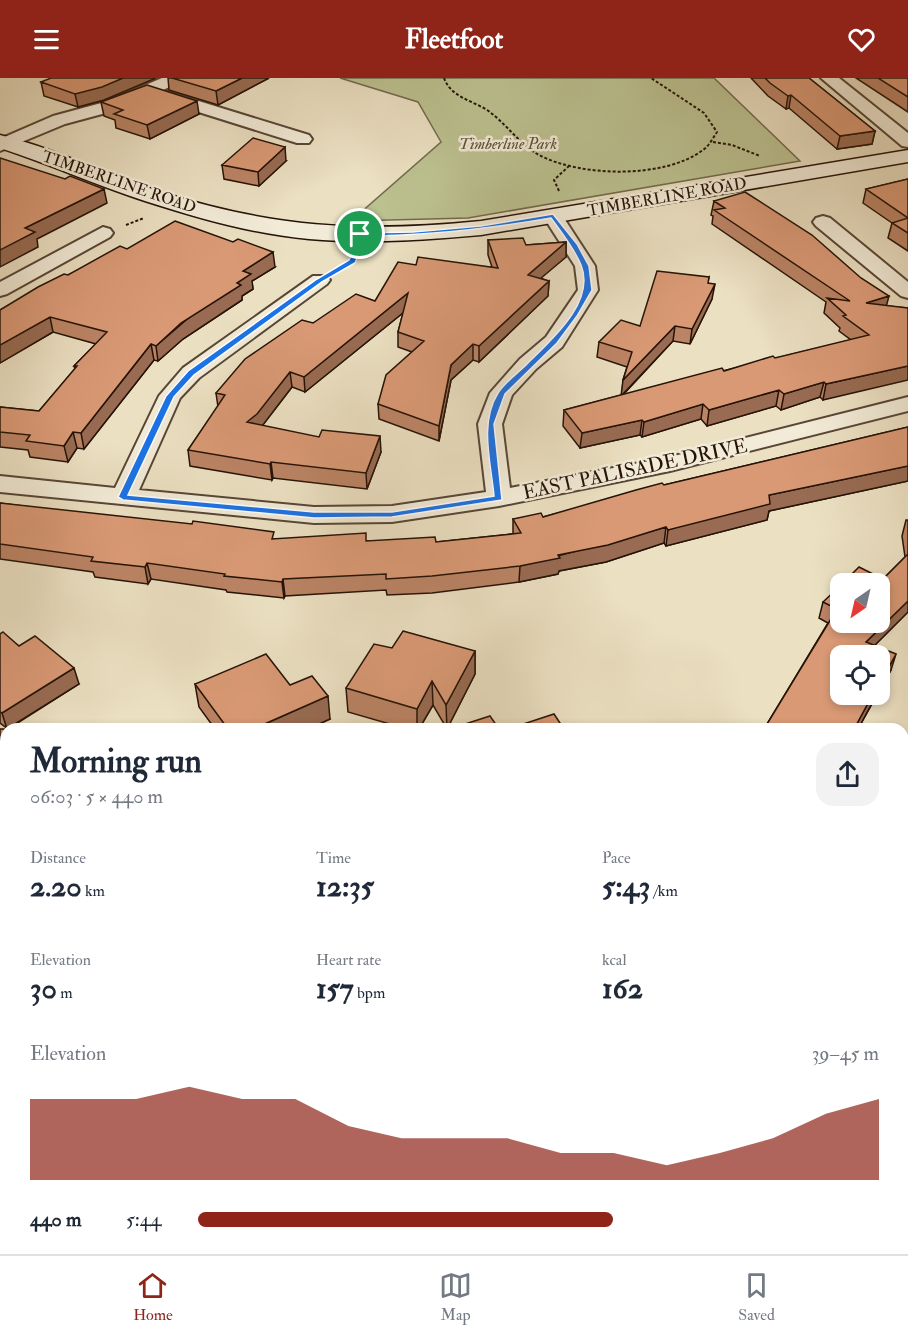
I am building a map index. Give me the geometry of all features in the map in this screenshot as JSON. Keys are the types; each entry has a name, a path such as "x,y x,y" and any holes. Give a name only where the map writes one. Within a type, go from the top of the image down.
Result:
{"street":[{"path":"2,143 59,120 111,106 176,78"},
{"path":"829,78 908,142"},
{"path":"150,91 303,139"},
{"name":"TIMBERLINE ROAD","path":"2,143 170,202 262,225 308,232 360,234 413,234 481,228 908,156"},
{"path":"499,498 490,424 501,393 554,342 588,290 585,266 553,216"},
{"path":"824,222 908,292"},
{"path":"0,290 103,233"},
{"path":"123,497 170,396 191,373 320,280"},
{"name":"EAST PALISADE DRIVE","path":"0,484 314,515 392,514 499,498 670,464 908,404"}],"path":[{"path":"444,78 445,83 458,95 486,109 539,154 570,165 627,172 666,167 693,158 713,142 717,132 711,119 699,107 675,96 651,78"},
{"path":"713,142 732,145 762,157"},
{"path":"565,197 558,190 554,180 570,165"},
{"path":"103,233 139,221 170,202"},
{"path":"320,280 352,262 358,249 360,234"}],"green space":[{"name":"Timberline Park","path":"340,78 714,78 800,161 468,218 351,221 441,142 418,102"}],"building":[{"path":"51,78 123,78 102,87 75,94 41,82"},
{"path":"172,78 242,78 216,91"},
{"path":"765,78 809,78 875,131 840,136 791,95 788,96"},
{"path":"878,78 908,78 908,97"},
{"path":"147,85 197,101 147,125 114,114 123,110 101,102"},
{"path":"253,138 285,147 258,172 222,165"},
{"path":"0,158 65,179 70,176 104,189 25,228 35,232 0,250"},
{"path":"908,179 908,218 866,189"},
{"path":"745,192 812,235 861,278 889,296 866,303 908,308 908,366 826,384 824,382 784,394 779,390 709,410 703,404 644,422 642,420 582,433 564,410 722,368 724,371 773,356 775,358 869,335 843,316 846,315 827,298 850,301 714,210 725,208 714,201"},
{"path":"908,218 908,233 892,223"},
{"path":"175,221 233,242 238,239 273,252 243,271 251,274 237,283 241,285 181,323 156,346 151,344 81,433 73,432 64,446 26,441 30,435 0,432 0,407 39,411 77,366 74,366 107,332 50,317 0,345 0,310 38,287 64,274 68,275 120,246 127,249"},
{"path":"523,238 526,245 566,242 528,275 549,281 479,346 473,344 451,365 439,426 378,404 386,375 424,341 398,332 408,293 304,377 290,372 257,414 247,422 319,437 322,430 380,436 366,473 271,462 270,464 188,450 225,395 216,393 245,359 302,320 313,323 356,294 375,301 398,262 416,265 418,257 498,268 488,240"},
{"path":"657,271 709,277 708,283 715,284 692,329 675,326 623,380 632,352 599,342 621,320 640,326"},
{"path":"908,427 908,466 769,495 770,504 668,530 666,527 608,545 558,555 560,558 520,566 432,576 386,579 386,574 283,579 282,582 224,576 225,574 147,563 145,567 91,561 93,557 0,544 0,503 192,524 193,521 274,532 272,539 366,533 366,541 435,537 436,542 521,533 513,519 541,513 543,517 662,483 664,485"},
{"path":"908,554 908,601 890,619 889,573"},
{"path":"859,567 871,573 853,573"},
{"path":"830,595 830,606 823,602"},
{"path":"830,621 830,633 875,633 866,642 874,645 830,645 830,705 867,705 857,723 768,723"},
{"path":"403,631 475,651 446,705 432,681 417,709 346,688 374,644 392,648"},
{"path":"3,632 19,646 35,636 74,668 2,713 0,712 0,634"},
{"path":"890,652 896,654 890,665"},
{"path":"266,654 290,685 312,676 328,696 267,723 224,723 195,684"},
{"path":"554,714 560,723 526,723"},
{"path":"490,716 495,723 468,723"}],"route":[{"path":"553,216 585,266 588,290 573,316 554,342 528,364 501,393 490,424 499,498 392,514 314,515 123,497 170,396 191,373 320,280 352,262 358,249 360,234 413,234 481,228 553,216"}]}
